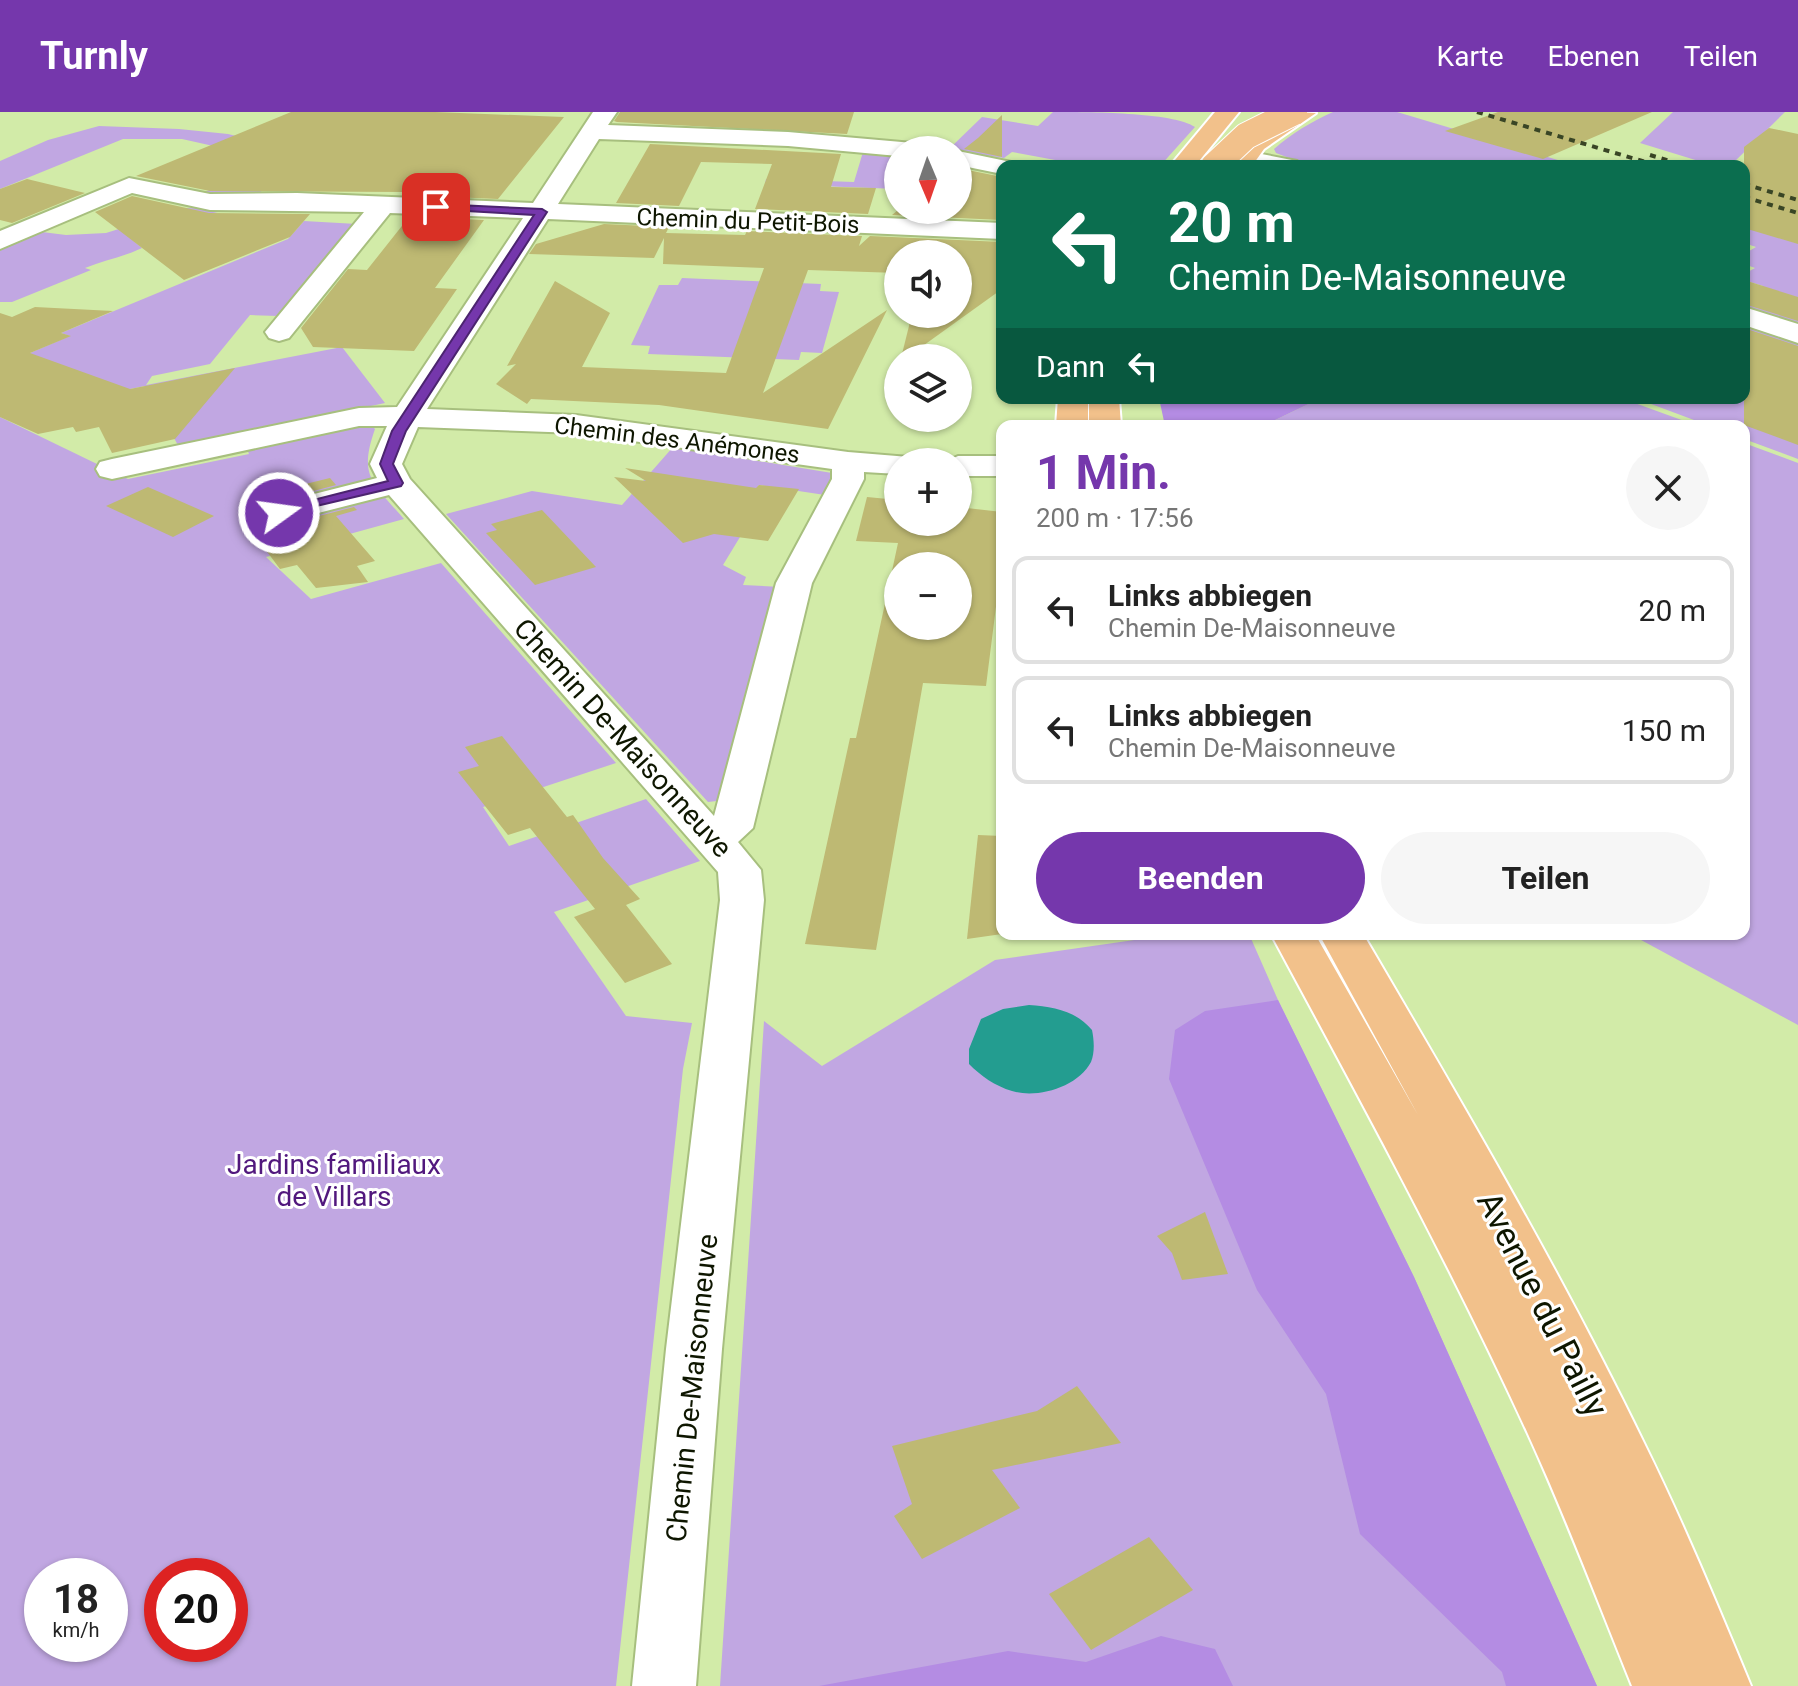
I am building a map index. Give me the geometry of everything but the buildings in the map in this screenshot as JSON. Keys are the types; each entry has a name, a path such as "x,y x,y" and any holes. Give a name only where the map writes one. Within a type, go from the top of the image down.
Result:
{"main road":[{"path":"1247,156 1251,112"},
{"path":"1220,160 1246,136 1294,112"},
{"path":"1247,156 1306,112"},
{"path":"1186,160 1211,118"},
{"name":"Avenue du Pailly","path":"1296,940 1398,1122 1501,1322 1590,1506 1664,1686"},
{"name":"Avenue du Pailly","path":"1344,940 1450,1123 1598,1409 1644,1507 1719,1686"}],"street":[{"path":"279,513 396,483 386,464 407,416 599,122 884,147"},
{"path":"972,161 996,166"},
{"path":"0,241 129,185 210,202 297,201 542,212"},
{"path":"279,332 383,205"},
{"name":"Chemin du Petit-Bois","path":"542,212 996,231"},
{"path":"1750,318 1798,334"},
{"name":"Chemin des Anémones","path":"112,469 359,417 407,416 619,428 848,462 884,463"},
{"path":"713,839 732,828 794,583 848,479 848,462"},
{"path":"972,466 996,466"},
{"name":"Chemin De-Maisonneuve","path":"396,483 739,870 742,900 694,1349 664,1686"}],"green space":[{"path":"1053,112 1107,113 1168,118 1195,127 1165,160 1055,160 1012,152 1004,158 972,153 972,136 962,136 982,117 1038,126"},
{"path":"1333,112 1397,112 1558,160 1294,160 1276,153 1274,149 1309,124"},
{"path":"1673,112 1785,112 1736,160 1695,160 1640,143"},
{"path":"99,126 228,134 299,151 256,197 198,195 276,160 182,139 123,139 0,189 0,161 48,140"},
{"path":"863,152 884,154 884,188 765,184 766,179 854,182"},
{"path":"186,208 231,209 124,233 142,248 85,268 91,270 12,302 0,302 0,250 42,232 66,235 106,233"},
{"path":"1750,218 1798,232 1798,326 1750,311 1750,291 1763,286 1750,282 1750,271 1755,268 1750,266 1750,250 1756,247 1750,245"},
{"path":"304,221 357,224 278,316 250,315 210,364 152,376 146,385 342,347 385,403 179,447 145,386 0,415 30,353 70,336 61,333 288,239"},
{"path":"682,278 821,284 820,291 839,292 822,353 801,352 799,360 648,354 650,346 631,345 659,285 678,285"},
{"path":"1750,325 1798,341 1798,459 1750,441 1750,420 1694,420 1651,404 1750,404"},
{"path":"1309,404 1638,404 1682,420 1275,420"},
{"name":"Jardins familiaux de Villars","path":"0,417 128,479 249,454 247,449 370,424 375,429 368,458 372,478 404,519 266,557 311,599 441,563 616,763 483,807 509,846 646,799 700,861 554,912 626,1016 692,1023 683,1069 616,1686 0,1686"},
{"path":"1750,445 1798,463 1798,1025 1641,940 1750,940"},
{"path":"673,447 832,473 837,479 825,495 759,485 727,535 740,537 723,565 746,577 743,585 781,587 725,800 708,802 446,514 532,491 622,505"},
{"path":"1134,940 1252,940 1414,1277 1597,1686 720,1686 764,1021 822,1066 995,960"}],"shaded area":[{"path":"1160,404 1309,404 1275,420 1164,420"},
{"path":"1278,1000 1414,1277 1597,1686 1506,1686 1502,1672 1360,1534 1326,1394 1257,1290 1169,1079 1175,1030 1205,1011"},
{"path":"1161,1636 1215,1649 1233,1686 819,1686 1008,1651 1086,1662"}],"water":[{"path":"1029,1005 1071,1014 1092,1030 1093,1054 1085,1071 1067,1084 1045,1092 1012,1091 983,1076 969,1064 969,1049 981,1019 1003,1009"}],"railway":[{"path":"1477,112 1639,160"},
{"path":"1650,155 1666,160"},
{"path":"1750,186 1798,200"},
{"path":"1750,199 1798,213"}],"route":[{"path":"279,513 396,483 386,464 407,416 542,212 436,207"}]}
